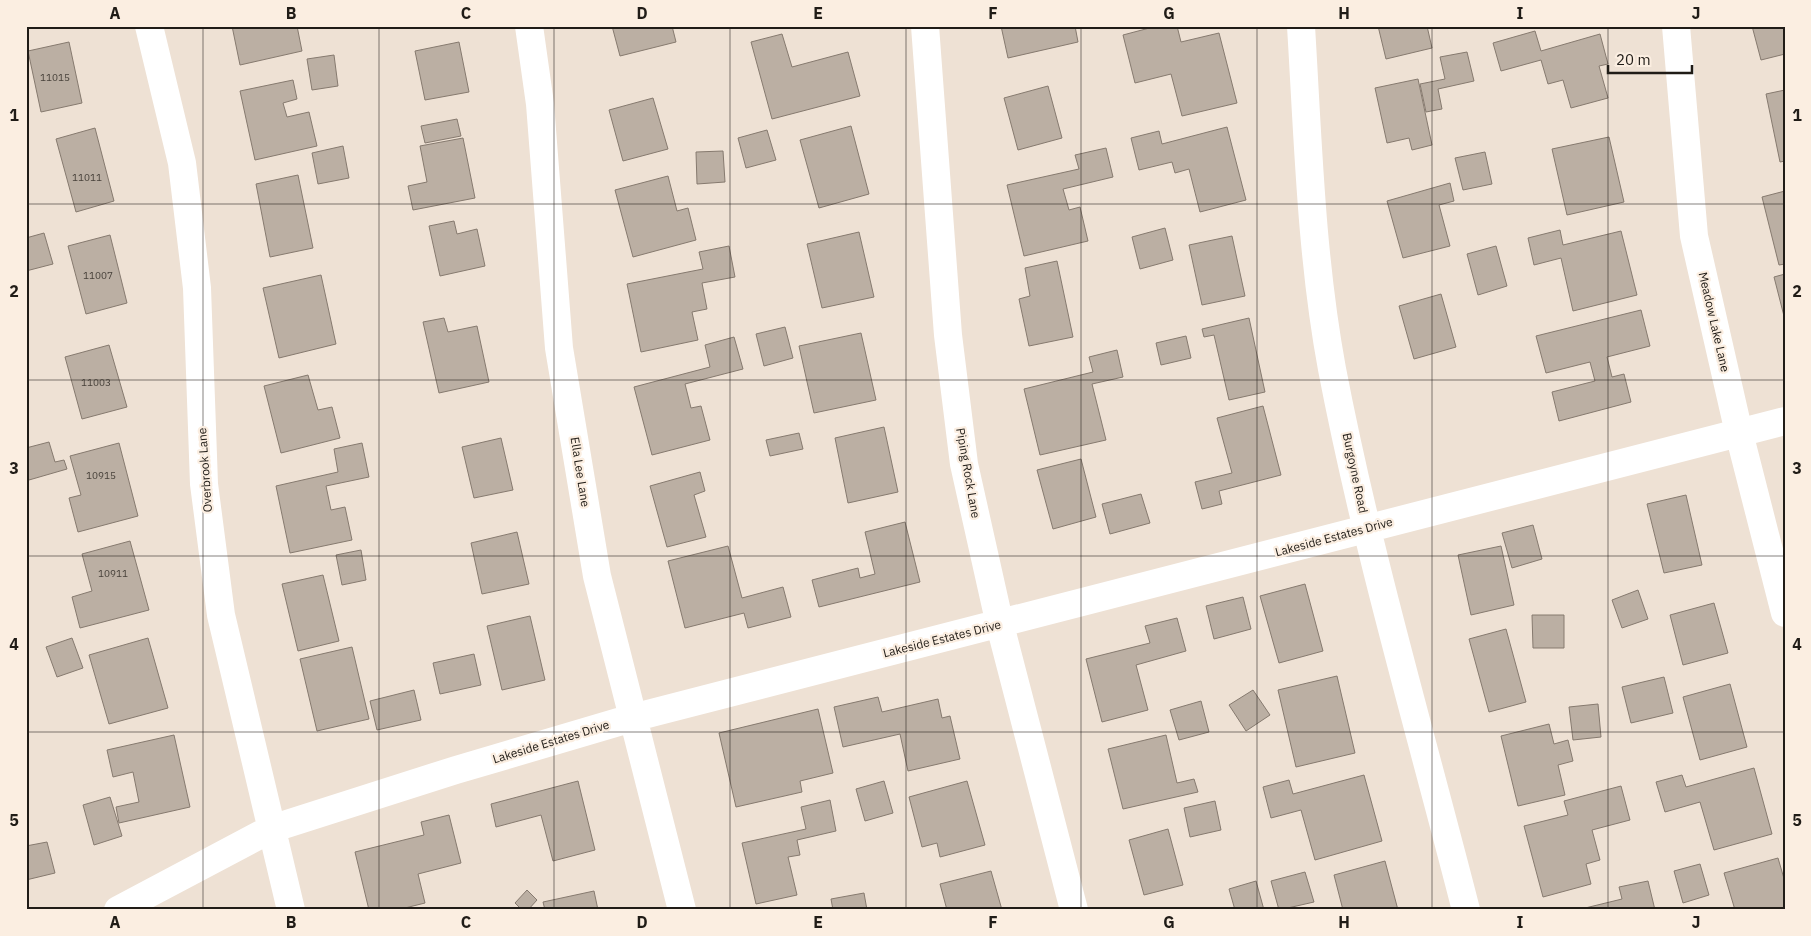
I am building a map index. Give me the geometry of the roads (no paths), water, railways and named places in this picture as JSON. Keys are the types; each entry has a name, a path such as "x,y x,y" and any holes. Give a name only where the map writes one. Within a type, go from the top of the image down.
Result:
{"street":[{"name":"Overbrook Lane","path":"149,26 182,163 197,288 204,484 222,615 291,910"},
{"name":"Ella Lee Lane","path":"529,26 540,104 559,348 597,576 682,910"},
{"name":"Piping Rock Lane","path":"925,26 948,335 964,464 1000,625 1074,910"},
{"name":"Burgoyne Road","path":"1301,26 1317,266 1332,368 1367,528 1466,910"},
{"name":"Meadow Lake Lane","path":"1676,26 1694,236 1739,433 1785,613"},
{"name":"Lakeside Estates Drive","path":"118,910 271,830 456,770 632,718 1000,625 1367,528 1785,421"}]}
